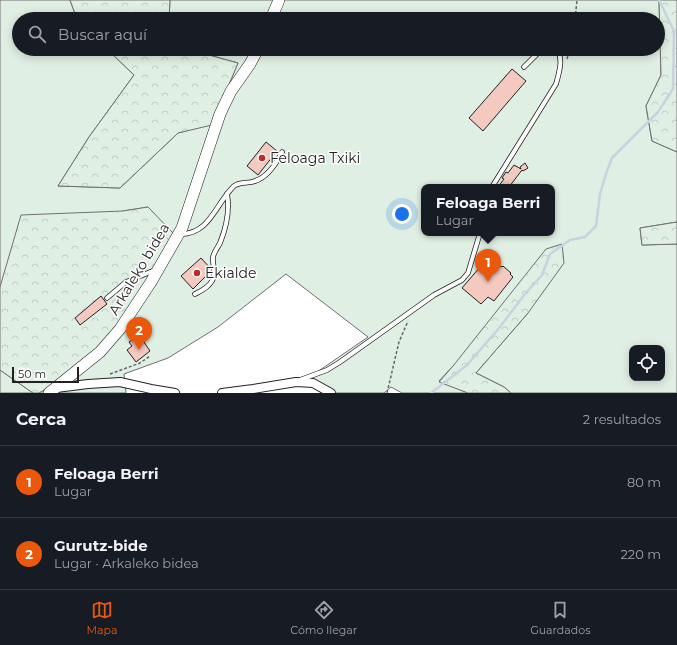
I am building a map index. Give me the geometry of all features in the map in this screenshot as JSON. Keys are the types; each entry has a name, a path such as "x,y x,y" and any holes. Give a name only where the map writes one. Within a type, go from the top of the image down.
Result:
{"street":[{"path":"274,12 279,0"},
{"name":"Arkaleko bidea","path":"52,390 100,352 120,329 159,269 179,234 220,114 231,91 254,56"},
{"path":"52,390 88,384 120,382 151,390 175,393"},
{"path":"222,393 296,382 312,383 331,393"}],"lane":[{"path":"524,67 535,56"},
{"path":"494,184 556,84 560,67 560,56"},
{"path":"179,234 190,234 198,231 235,184 254,182 264,177 274,166 282,152"},
{"path":"195,294 205,288 212,281 215,270 213,255 223,235 227,220 227,194"},
{"path":"296,382 327,370 434,295 454,286 468,273 479,236"},
{"path":"107,298 126,282 142,274 159,269"}],"path":[{"path":"576,12 577,0"},
{"path":"387,393 398,342 414,309"},
{"path":"109,374 140,363 150,356"}],"green space":[{"path":"0,0 70,0 74,12 12,12 12,56 114,56 134,75 89,137 58,186 120,188 178,133 212,124 238,63 212,56 660,56 661,75 646,106 652,141 677,152 677,222 640,228 642,245 677,244 677,393 511,393 504,387 476,373 528,313 453,366 439,381 468,393 402,393 391,387 384,393 335,393 304,381 368,337 286,274 218,327 168,358 124,374 126,393 39,393 93,360 148,207 123,211 0,287"},
{"path":"70,0 170,0 169,12 74,12"},
{"path":"170,0 659,0 659,12 169,12"},
{"path":"659,0 677,0 677,152 652,141 646,106 661,75 660,56 665,56 665,12 659,12"},
{"path":"114,56 212,56 238,63 212,125 178,133 120,188 58,186 89,137 134,75"},
{"path":"148,207 173,233 145,283 93,360 39,393 33,393 0,370 0,287 21,215 123,211"},
{"path":"677,222 677,244 642,245 640,228"},
{"path":"562,244 564,263 528,313 476,373 504,387 511,393 468,393 439,382 546,249"},
{"path":"0,370 33,393 0,393"}],"building":[{"path":"512,69 526,81 483,131 469,118"},
{"name":"Feloaga Txiki","path":"266,142 277,151 258,175 247,166"},
{"path":"525,163 528,168 523,171 522,170 511,184 500,184 504,179 502,178 506,172 508,173 514,165 521,169 520,167"},
{"name":"Ekialde","path":"201,258 212,270 193,289 181,276"},
{"path":"486,260 491,264 493,262 502,267 503,266 511,273 510,274 513,277 494,301 488,297 481,304 462,288"},
{"path":"101,296 107,304 80,325 75,318"},
{"path":"134,339 137,343 142,339 150,351 136,362 127,350 132,346 129,342"}],"waterway":[{"path":"659,0 665,12"},
{"path":"431,393 467,365 500,327 525,294 542,275 550,254 570,240 585,237 596,226 600,194 612,158 658,112 673,89 674,31 665,12"}],"place":[{"name":"Feloaga Txiki","path":"262,158"},
{"name":"Ekialde","path":"197,273"},
{"name":"Feloaga Berri","path":"488,282"},
{"name":"Gurutz-bide","path":"139,350"}]}
